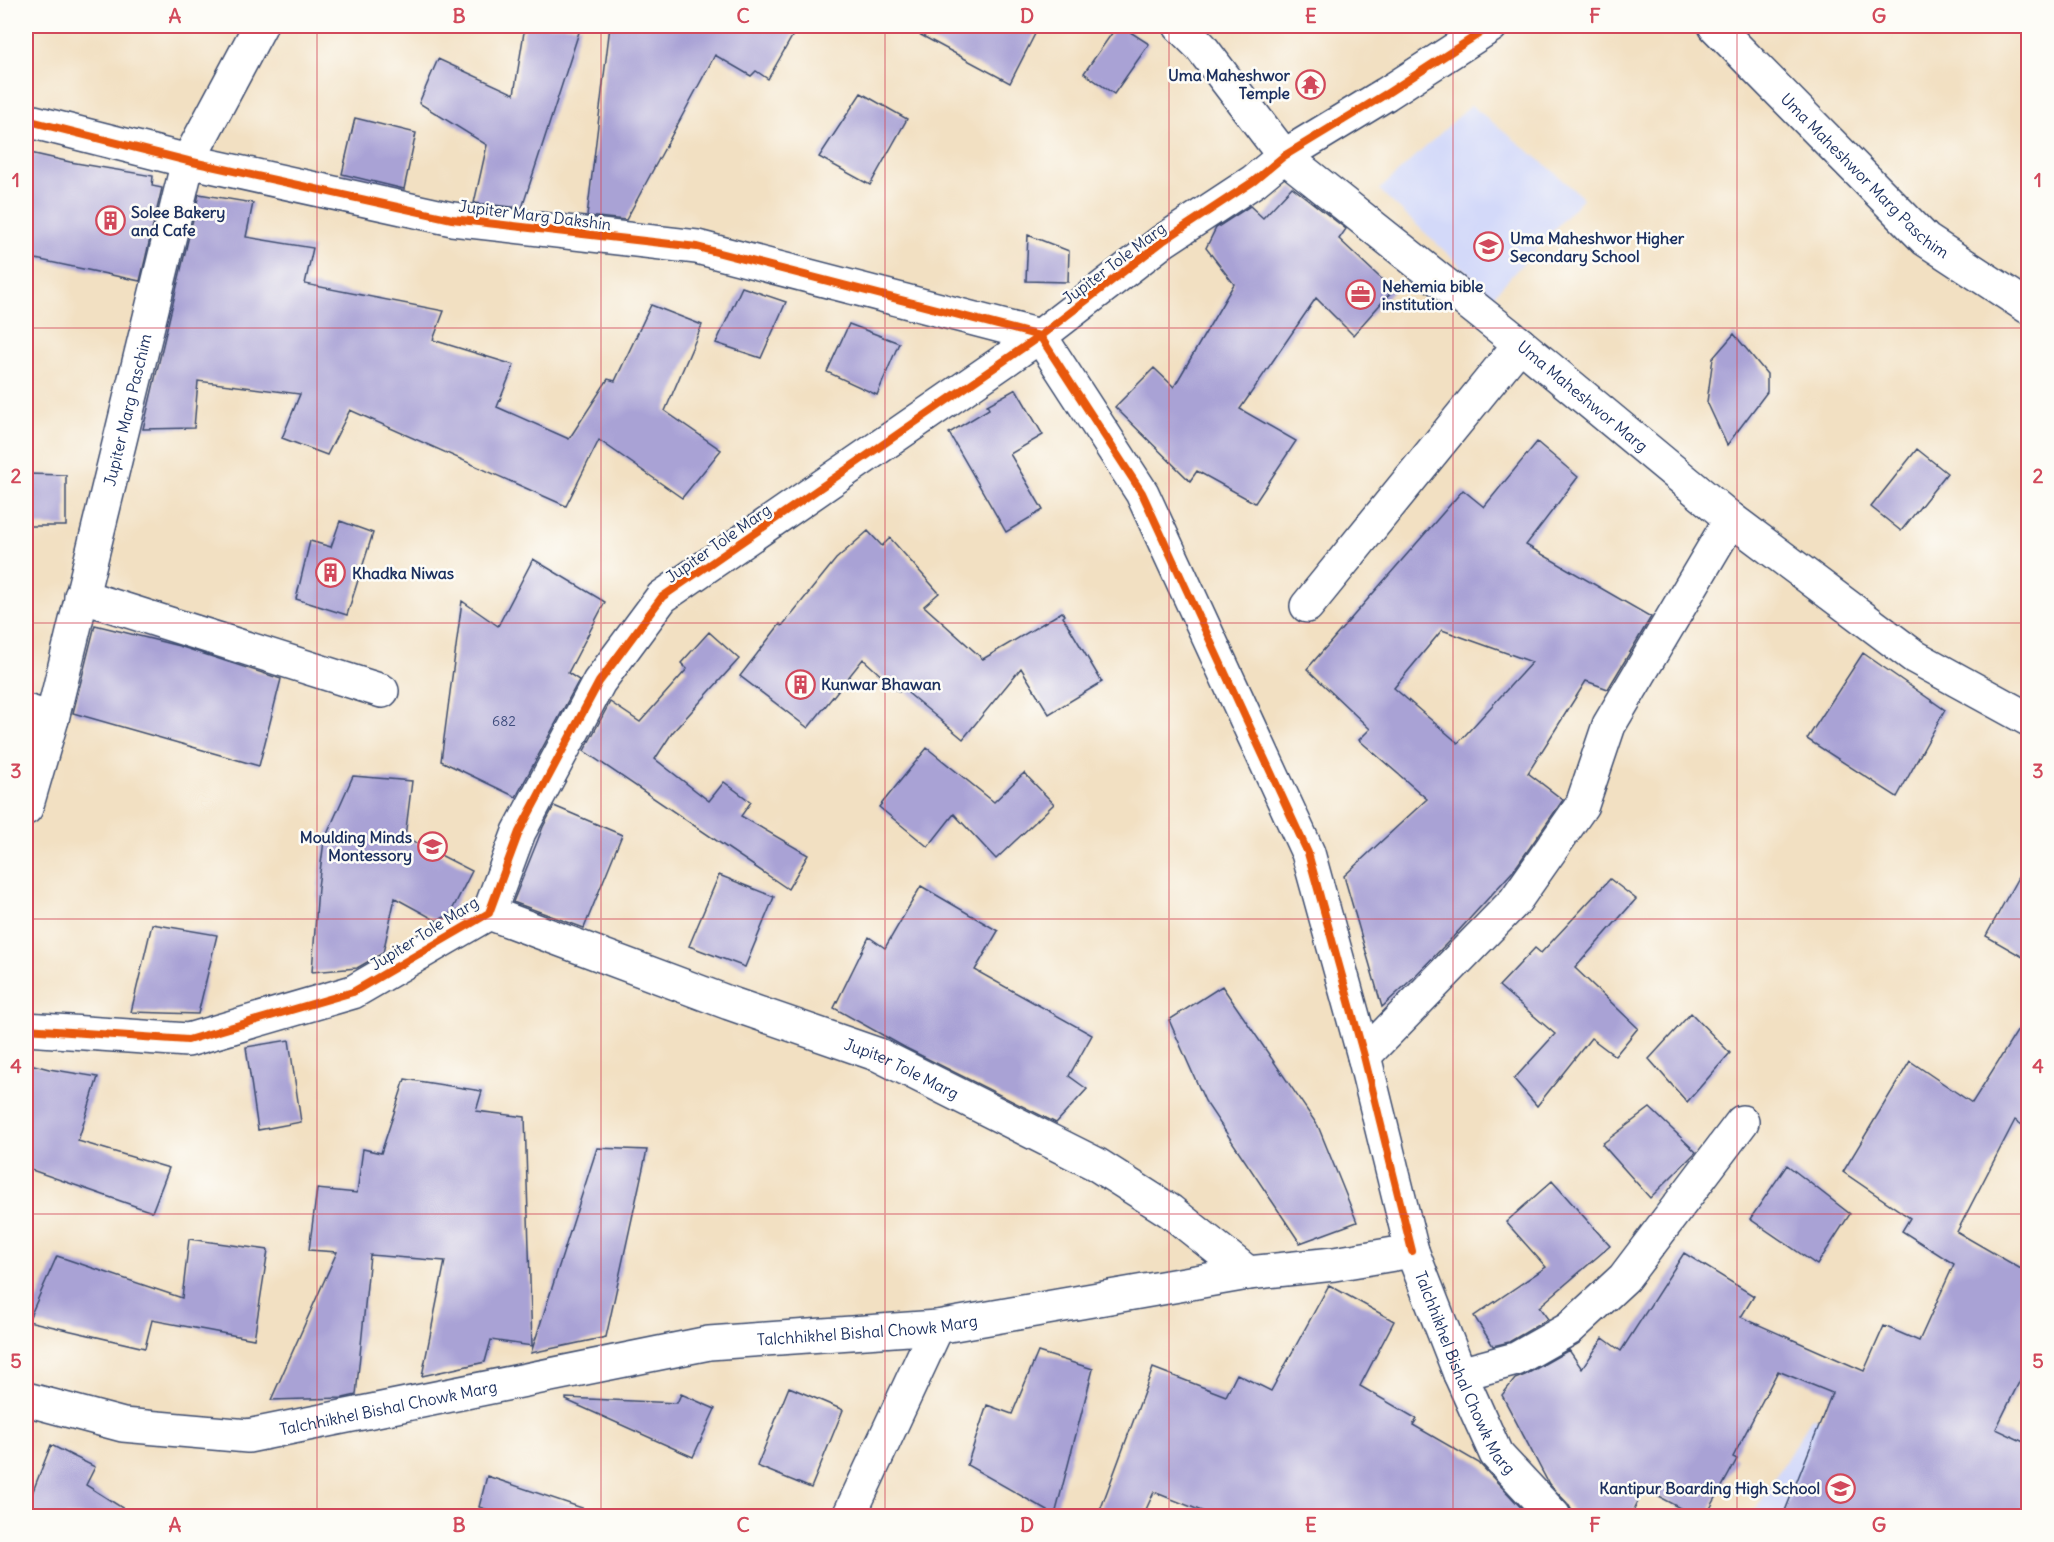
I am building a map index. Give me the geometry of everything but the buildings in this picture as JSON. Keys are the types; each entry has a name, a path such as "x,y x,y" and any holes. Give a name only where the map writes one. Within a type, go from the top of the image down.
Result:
{"street":[{"name":"Jupiter Marg Paschim","path":"26,807 39,715 81,596 188,161 260,26"},
{"name":"Uma Maheshwor Marg","path":"1180,26 1201,47 1284,156 1520,344 1731,519 1915,657 2028,720"},
{"name":"Jupiter Tole Marg","path":"26,1029 188,1040 353,993 489,913 519,832 598,682 663,597 1040,336 1163,241 1254,181 1284,156 1491,26"},
{"name":"Uma Maheshwor Marg Paschim","path":"1714,26 1926,240 2028,308"},
{"name":"Jupiter Marg Dakshin","path":"26,120 188,161 452,219 697,247 1040,336"},
{"path":"1040,336 1142,493 1308,853 1364,1056 1412,1251"},
{"path":"1307,606 1520,344"},
{"path":"1364,1056 1515,901 1582,805 1609,725 1731,519"},
{"path":"81,596 382,691"},
{"name":"Jupiter Tole Marg","path":"489,913 729,1003 879,1055 1096,1164 1170,1211 1248,1274"},
{"path":"1460,1374 1516,1359 1569,1329 1624,1278 1742,1122"},
{"name":"Talchhikhel Bishal Chowk Marg","path":"26,1399 123,1425 248,1436 709,1343 937,1327 1248,1274 1334,1264 1412,1251 1460,1374 1496,1454 1554,1516"},
{"path":"849,1516 937,1327"}],"shaded area":[{"name":"Uma Maheshwor Higher Secondary School","path":"1471,105 1551,169 1583,198 1493,296 1379,190"},
{"name":"Kantipur Boarding High School","path":"1812,1417 1882,1449 1924,1459 1901,1516 1752,1516"}],"cycle path":[{"path":"26,1029 188,1040 353,992 489,913 519,832 599,682 662,597 1040,336 1163,241 1254,181 1284,156 1491,26"},
{"path":"26,120 188,161 452,219 697,247 1040,336 1142,493 1308,853 1364,1056 1412,1251"}],"place":[{"name":"Uma Maheshwor Temple","path":"1311,84"},
{"name":"Solee Bakery and Cafe","path":"110,221"},
{"name":"Uma Maheshwor Higher Secondary School","path":"1489,247"},
{"name":"Nehemia bible institution","path":"1361,295"},
{"name":"Khadka Niwas","path":"331,573"},
{"name":"Kunwar Bhawan","path":"800,684"},
{"name":"Moulding Minds Montessory","path":"433,846"},
{"name":"Kantipur Boarding High School","path":"1841,1488"}]}
